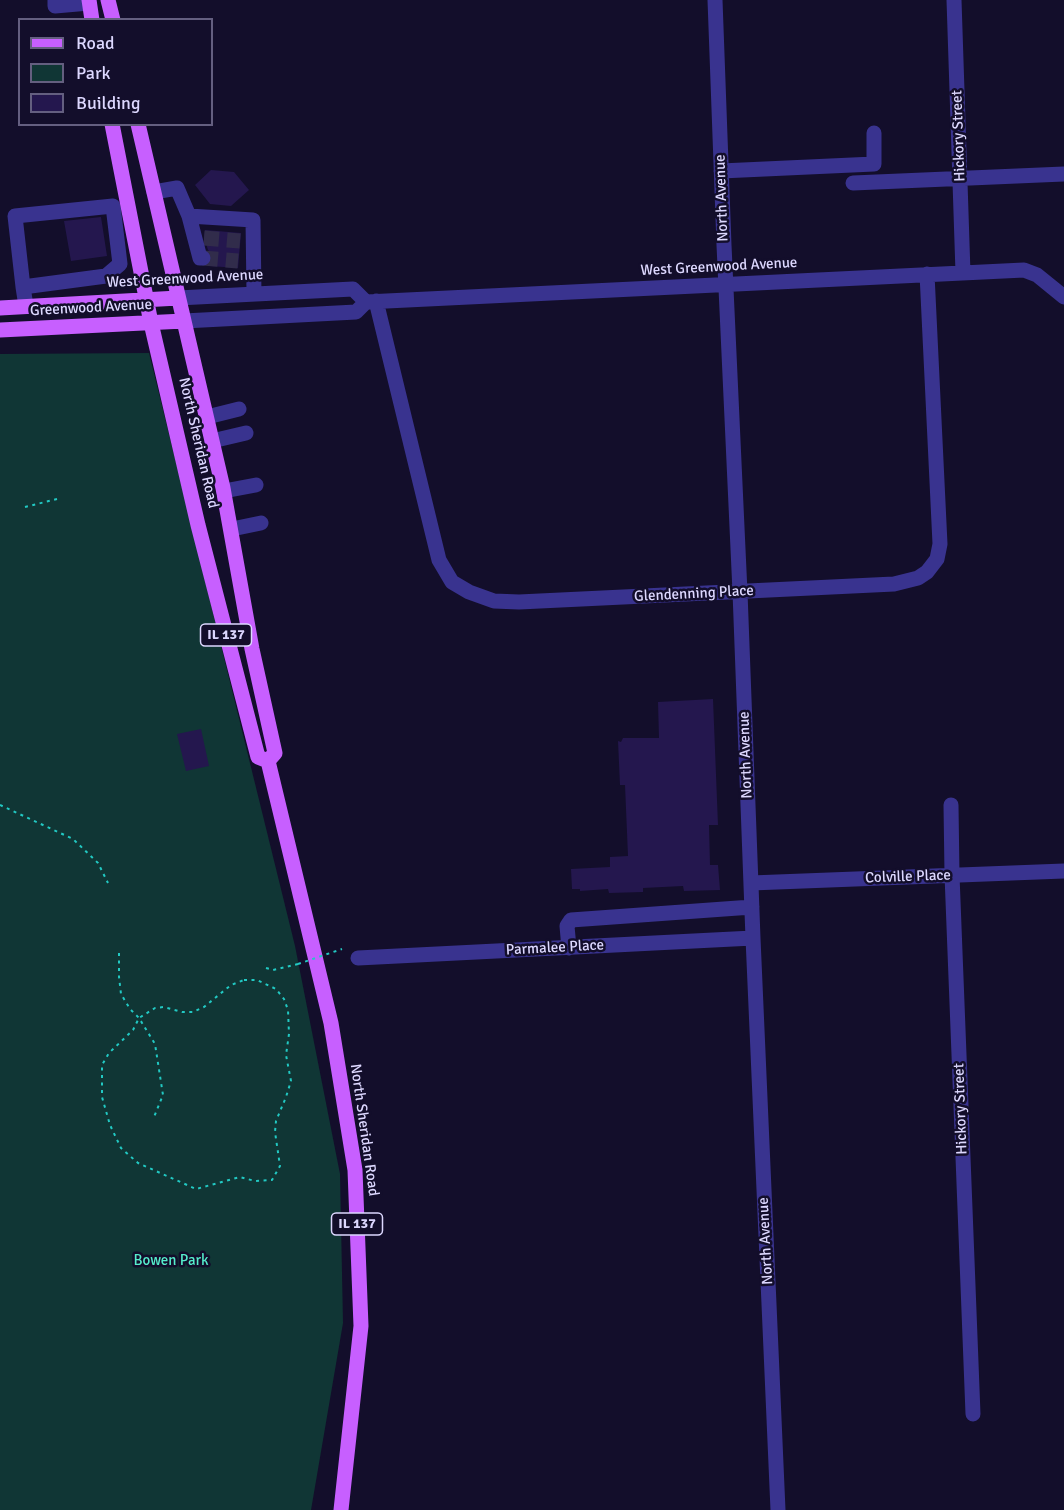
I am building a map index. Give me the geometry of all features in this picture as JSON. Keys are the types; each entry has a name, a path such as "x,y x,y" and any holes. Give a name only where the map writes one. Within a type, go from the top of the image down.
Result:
{"main road":[{"path":"108,0 112,18"},
{"path":"89,1 92,18"},
{"name":"North Sheridan Road","path":"112,126 146,299 198,525 258,757 268,761"},
{"name":"North Sheridan Road","path":"138,126 232,529 254,659 274,753 268,761"},
{"name":"West Greenwood Avenue","path":"0,308 178,298"},
{"name":"Greenwood Avenue","path":"0,330 184,321"},
{"name":"North Sheridan Road","path":"268,761 331,1023 355,1170 361,1326 340,1510"}],"street":[{"path":"55,0 55,6 89,1"},
{"name":"North Avenue","path":"715,0 778,1510"},
{"name":"Hickory Street","path":"954,0 963,273"},
{"path":"721,171 874,164 874,133"},
{"path":"853,183 1064,174"},
{"path":"154,192 177,188 199,237 200,258 203,258"},
{"path":"23,287 106,276 120,264 113,206 15,216 23,287 26,306"},
{"path":"189,216 253,220 246,242 245,261 254,294"},
{"path":"116,232 132,229"},
{"name":"West Greenwood Avenue","path":"184,321 356,312 371,302 1024,270 1037,274 1064,297"},
{"name":"Glendenning Place","path":"371,302 439,560 453,582 469,592 494,601 519,602 740,592 894,584 918,578 927,572 937,560 940,544 927,274"},
{"path":"80,279 82,303"},
{"name":"West Greenwood Avenue","path":"178,298 353,289 371,302"},
{"path":"207,417 239,409"},
{"path":"212,441 246,433"},
{"path":"224,491 256,485"},
{"path":"232,529 261,523"},
{"name":"Hickory Street","path":"951,805 973,1414"},
{"name":"Colville Place","path":"751,883 1064,871"},
{"path":"569,948 567,926 571,920 752,907"},
{"name":"Parmalee Place","path":"358,958 753,938"}],"path":[{"path":"25,507 57,499"},
{"path":"0,805 73,839 98,863 108,883"},
{"path":"266,968 273,970 298,964 342,949"},
{"path":"119,953 122,994 155,1044 163,1095 154,1117"},
{"path":"244,980 257,980 276,989 284,999 288,1010 289,1034 286,1055 291,1081 276,1121 275,1132 280,1166 272,1180 255,1181 240,1177 196,1189 138,1163 121,1148 110,1125 102,1097 102,1065 109,1053 133,1030 139,1018 155,1008 164,1007 182,1012 193,1012 204,1007 231,985 244,980"}],"green space":[{"name":"Bowen Park","path":"149,353 295,946 340,1174 343,1323 311,1510 0,1510 0,354"}],"building":[{"path":"211,170 234,172 249,190 231,206 210,204 195,185"},
{"path":"101,217 107,256 71,261 64,221"},
{"path":"205,230 241,233 238,268 209,266 213,257 204,237"},
{"path":"713,699 718,825 709,825 710,865 718,865 720,890 684,891 683,886 643,888 643,892 609,893 608,889 580,891 580,889 572,889 571,869 610,867 610,857 628,856 625,785 620,785 618,741 621,742 623,738 659,738 658,702"},
{"path":"201,729 209,766 186,771 177,734"}],"tunnel":[{"path":"204,238 240,241"},
{"path":"203,258 238,261"}]}
